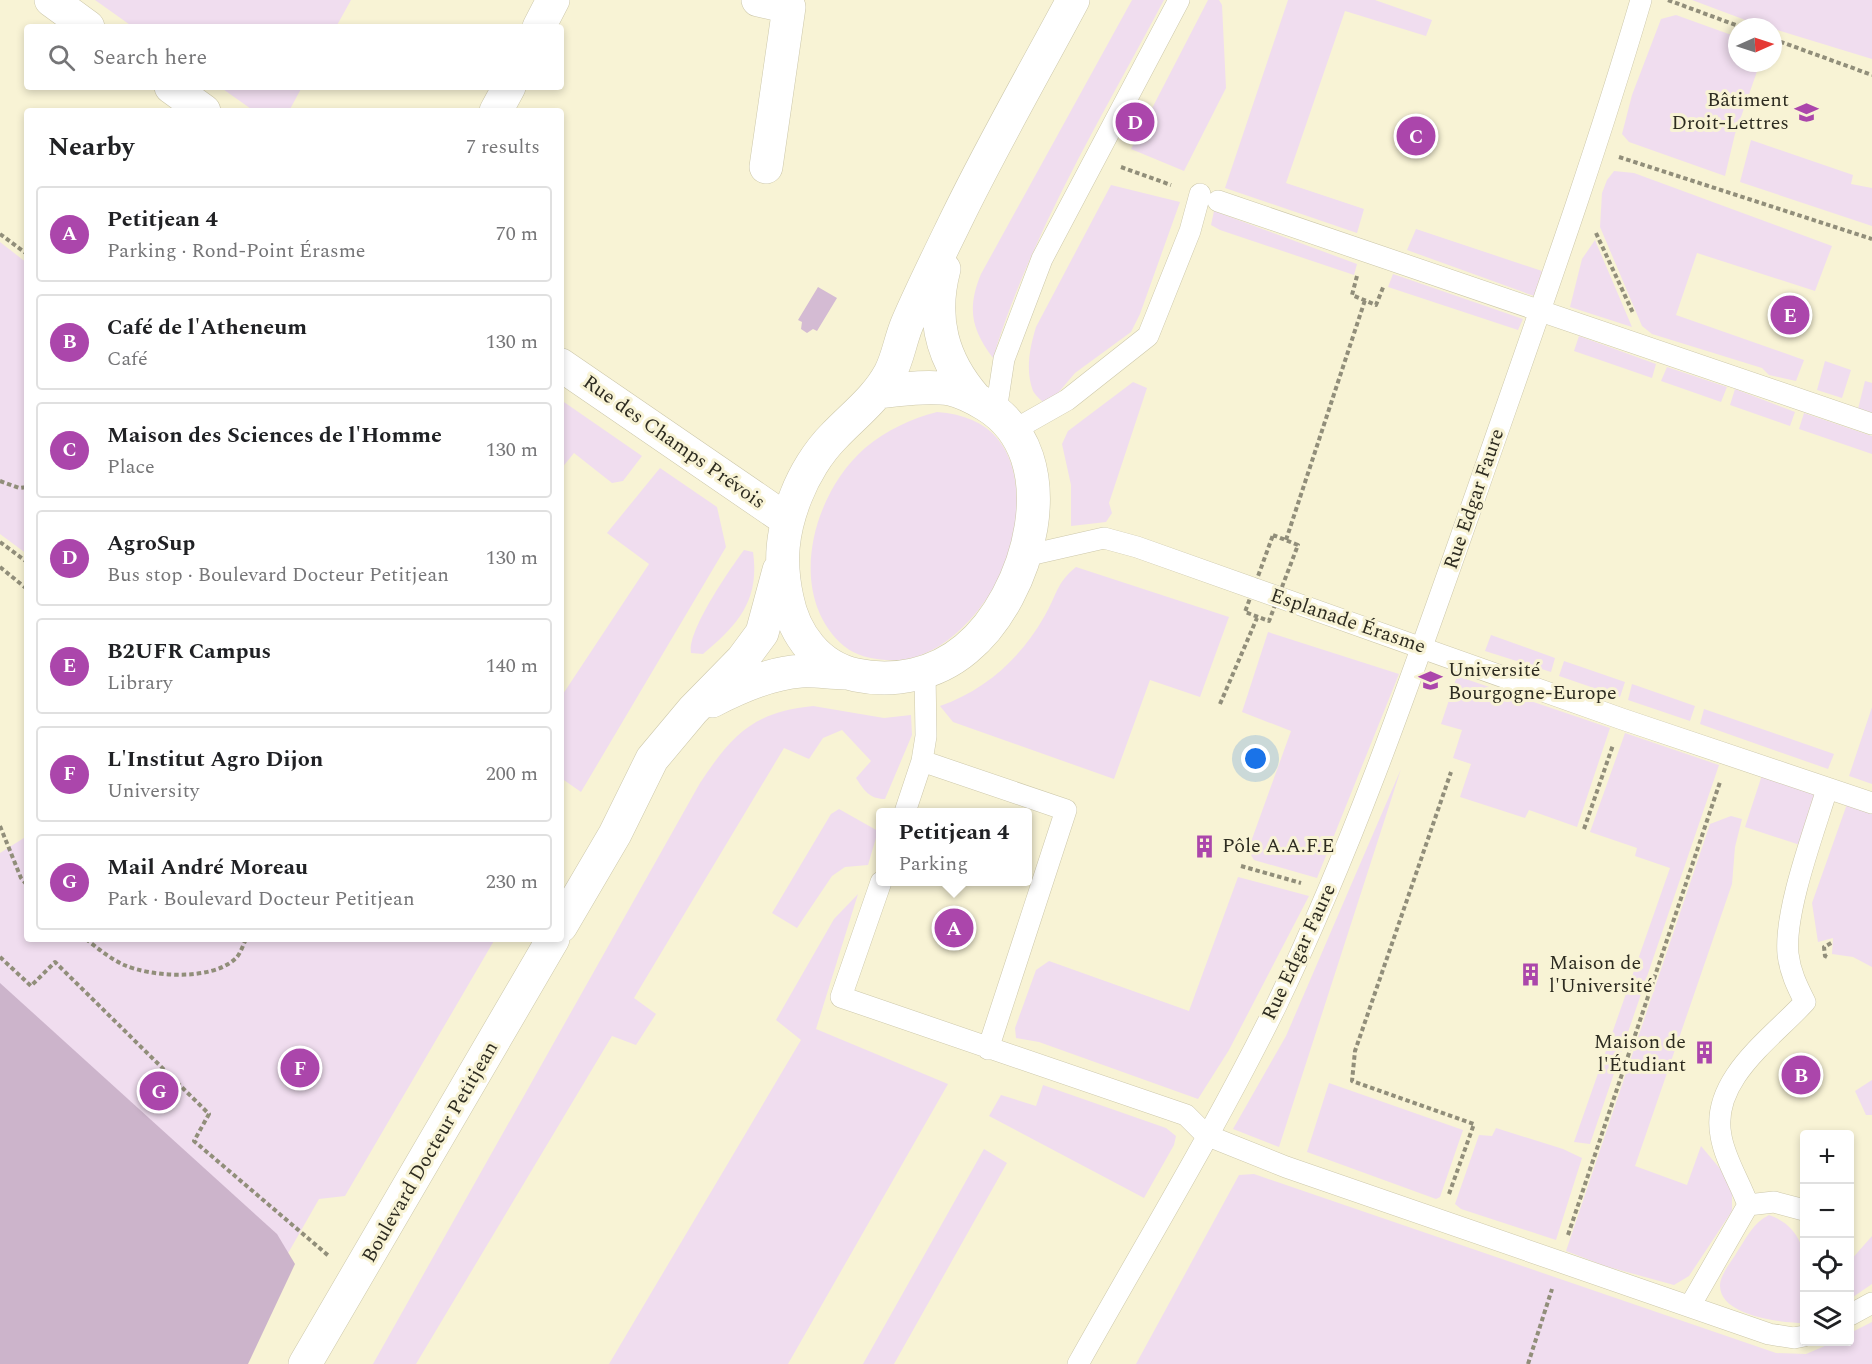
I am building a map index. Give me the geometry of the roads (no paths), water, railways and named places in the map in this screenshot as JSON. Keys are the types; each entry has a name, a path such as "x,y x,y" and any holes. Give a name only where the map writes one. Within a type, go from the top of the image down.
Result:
{"main road":[{"path":"51,0 84,24"},
{"path":"541,24 553,0"},
{"path":"758,0 789,7 766,167"},
{"path":"564,921 615,834 652,759 693,710 742,660 762,633 781,562 787,520 797,492 822,450 879,392 958,216 1073,0"},
{"path":"175,90 200,108"},
{"path":"498,108 506,90"},
{"path":"693,710 738,687 802,671 898,679 925,672 965,650 986,629 1002,608 1025,556 1034,490 1027,458 995,413 958,379 941,339 938,317 940,286 958,216"},
{"name":"Rue des Champs Prévois","path":"564,367 787,520"},
{"path":"879,392 900,389 950,389 995,413"},
{"path":"781,562 787,601 807,646 823,661 846,673"},
{"name":"Boulevard Docteur Petitjean","path":"305,1364 552,942"}],"lane":[{"path":"1179,0 1042,259 1004,359 995,413 1067,400 1148,336 1190,231 1209,198 1540,313 1872,424"},
{"name":"Rue Edgar Faure","path":"1078,1364 1275,1007 1328,890 1396,724 1596,150 1641,0"},
{"name":"Esplanade Érasme","path":"1025,556 1104,538 1137,547 1622,719 1872,803"},
{"path":"907,808 922,761 926,736 925,672"},
{"path":"922,761 1066,810 988,1049"},
{"path":"1690,1306 1748,1205 1741,1183 1728,1158 1718,1118 1723,1096 1738,1073 1805,1002 1792,976 1788,953 1789,933 1799,883 1827,789"},
{"path":"880,886 842,997 988,1049 1186,1115 1206,1135 1286,1167 1769,1334 1800,1337"},
{"path":"1748,1205 1774,1202 1800,1209"},
{"path":"1854,1313 1872,1303"}],"place":[{"name":"Bâtiment Droit-Lettres","path":"1807,112"},
{"name":"AgroSup","path":"1135,122"},
{"name":"Maison des Sciences de l'Homme","path":"1416,136"},
{"name":"B2UFR Campus","path":"1790,315"},
{"name":"Université Bourgogne-Europe","path":"1430,681"},
{"name":"Pôle A.A.F.E","path":"1204,846"},
{"name":"Petitjean 4","path":"954,928"},
{"name":"Maison de l'Université","path":"1531,974"},
{"name":"Maison de l'Étudiant","path":"1704,1053"},
{"name":"L'Institut Agro Dijon","path":"300,1068"},
{"name":"Café de l'Atheneum","path":"1801,1075"},
{"name":"Mail André Moreau","path":"159,1091"}]}
